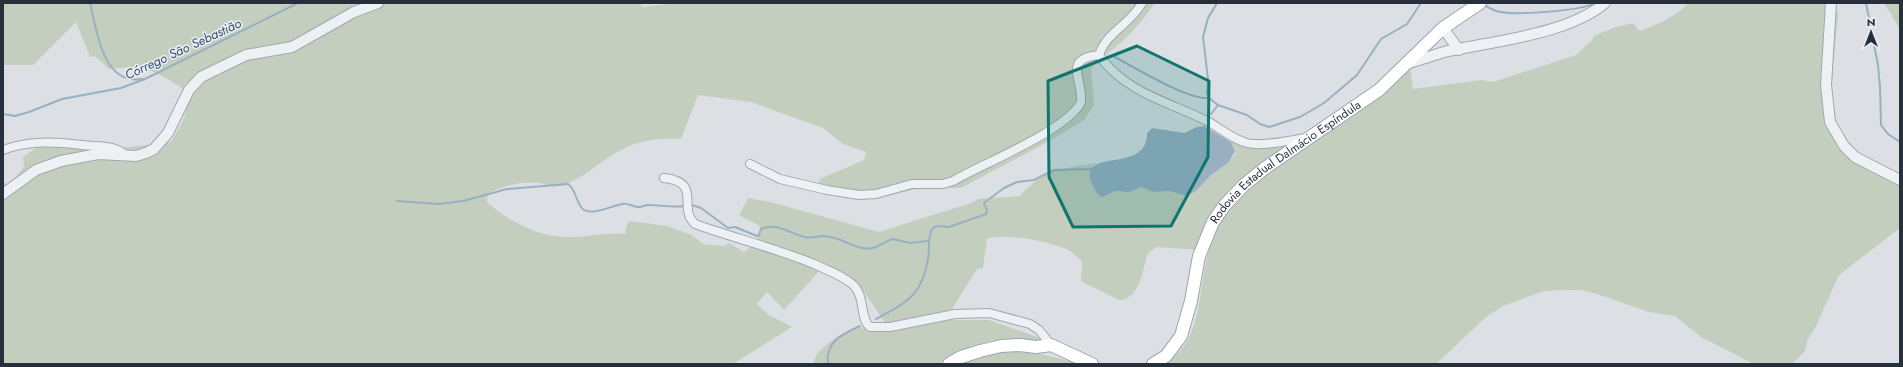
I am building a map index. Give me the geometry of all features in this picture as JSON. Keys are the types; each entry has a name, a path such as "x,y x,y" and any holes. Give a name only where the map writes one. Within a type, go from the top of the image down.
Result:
{"main road":[{"name":"Rodovia Estadual Dalmácio Espíndula","path":"1153,364 1166,356 1181,336 1187,315 1199,256 1213,222 1224,206 1244,185 1308,138 1349,112 1379,90 1443,28 1480,3"},
{"path":"949,364 961,357 980,350 1000,346 1020,345 1036,347 1051,345 1092,364"}],"street":[{"path":"3,194 36,170 50,164 75,157 98,154 136,156 154,149 168,133 189,90 201,77 246,54 292,47 354,12 378,3"},
{"path":"1099,55 1103,44 1132,17 1142,3"},
{"path":"1406,64 1459,50 1518,38 1564,24 1584,16 1605,3"},
{"path":"1831,3 1826,86 1830,122 1844,146 1855,157 1900,180"},
{"path":"1443,28 1459,50"},
{"path":"1099,55 1108,68 1141,92 1193,114 1239,141 1260,144 1308,138"},
{"path":"750,164 786,181 859,195 876,194 912,184 943,184 953,181 1022,145 1071,116 1081,102 1076,67 1081,60 1088,56 1099,55"},
{"path":"3,150 28,143 53,142 109,146 126,155"},
{"path":"664,178 676,179 684,184 691,218 695,224 798,258 833,272 852,283 858,290 866,322 870,328 890,327 955,314 989,313 1030,324 1039,330 1051,345"}],"highlighted area":[{"path":"1137,46 1209,81 1208,157 1171,226 1073,227 1049,177 1048,81"}],"green space":[{"path":"3,3 639,3 643,7 675,3 1155,3 1133,31 1091,69 1094,105 1084,120 1053,139 961,188 920,188 878,198 818,189 820,179 864,160 866,152 843,144 823,128 751,102 698,95 681,139 657,139 634,144 611,155 590,171 567,184 552,186 540,183 519,183 500,188 488,194 487,202 503,215 523,226 554,236 572,237 625,234 628,221 667,226 692,235 703,244 723,246 729,243 744,252 757,242 760,226 739,215 748,198 770,202 879,232 971,203 978,199 1020,196 1038,180 1054,171 1096,163 1090,173 1091,180 1095,189 1103,197 1115,191 1121,192 1141,187 1153,192 1169,191 1187,196 1196,191 1210,176 1229,162 1235,154 1235,150 1231,142 1242,142 1256,147 1288,146 1253,174 1200,250 1156,247 1147,255 1139,284 1136,290 1126,299 1119,300 1081,281 1082,261 1070,251 1053,244 1016,237 995,237 987,239 983,268 977,269 945,320 989,320 1040,338 1039,341 1013,339 993,340 971,346 938,364 814,364 816,356 821,350 833,340 848,331 869,327 889,329 865,293 822,268 784,310 767,292 757,304 769,315 792,327 733,364 3,364 3,181 8,186 24,167 23,157 36,148 70,146 129,147 171,142 184,118 187,99 186,91 167,78 158,74 142,68 109,69 95,56 90,57 76,22 33,65 3,65"},
{"path":"1688,3 1830,3 1838,13 1828,127 1837,146 1869,169 1900,186 1900,228 1839,275 1816,326 1807,341 1805,351 1792,364 1754,364 1701,337 1675,316 1649,312 1582,290 1565,290 1544,291 1503,306 1486,317 1436,364 1164,364 1178,354 1187,341 1194,326 1211,243 1225,215 1246,191 1410,66 1413,89 1481,80 1493,82 1576,55 1594,38 1593,36 1616,27 1633,23 1639,31 1652,26 1672,16"},
{"path":"1884,3 1900,3 1900,29"},
{"path":"1003,350 1029,351 1081,364 963,364 978,356"}],"water":[{"path":"1204,126 1231,142 1235,151 1229,162 1210,176 1196,191 1187,196 1169,191 1153,192 1141,187 1129,192 1115,191 1103,197 1099,195 1093,186 1090,174 1094,166 1136,154 1144,146 1147,133 1152,128 1184,133 1197,127"}],"waterway":[{"path":"90,3 98,36 106,59 113,69 121,76 131,79 143,79"},
{"name":"Córrego São Sebastião","path":"3,114 15,116 62,99 121,88 145,79 298,3"},
{"path":"1217,3 1208,18 1203,37 1208,79 1207,93 1209,98 1218,105 1247,115 1260,124 1269,127 1300,117 1324,103 1357,75 1381,39 1407,24 1421,3"},
{"path":"1484,5 1499,12 1521,13 1564,10 1588,6 1595,3"},
{"path":"1866,3 1878,65 1881,125 1888,134 1900,142"},
{"path":"1115,57 1175,89 1188,94 1209,98"},
{"path":"1211,114 1218,105"},
{"path":"876,319 904,302 917,290 922,282 929,255 932,229 937,226 949,227 986,214 987,210 984,203 1004,188 1017,182 1034,180 1054,170 1094,169"},
{"path":"397,201 439,204 463,201 507,189 568,184 573,190 581,208 588,211 597,211 624,204 639,207 648,205 675,207 684,206"},
{"path":"692,205 701,208 728,228 735,227 757,236 759,235 761,229 773,227 808,238 823,236 833,237 857,247 867,249 893,239 910,243 928,241"},
{"path":"828,364 829,350 832,344 847,332 860,326"}]}
